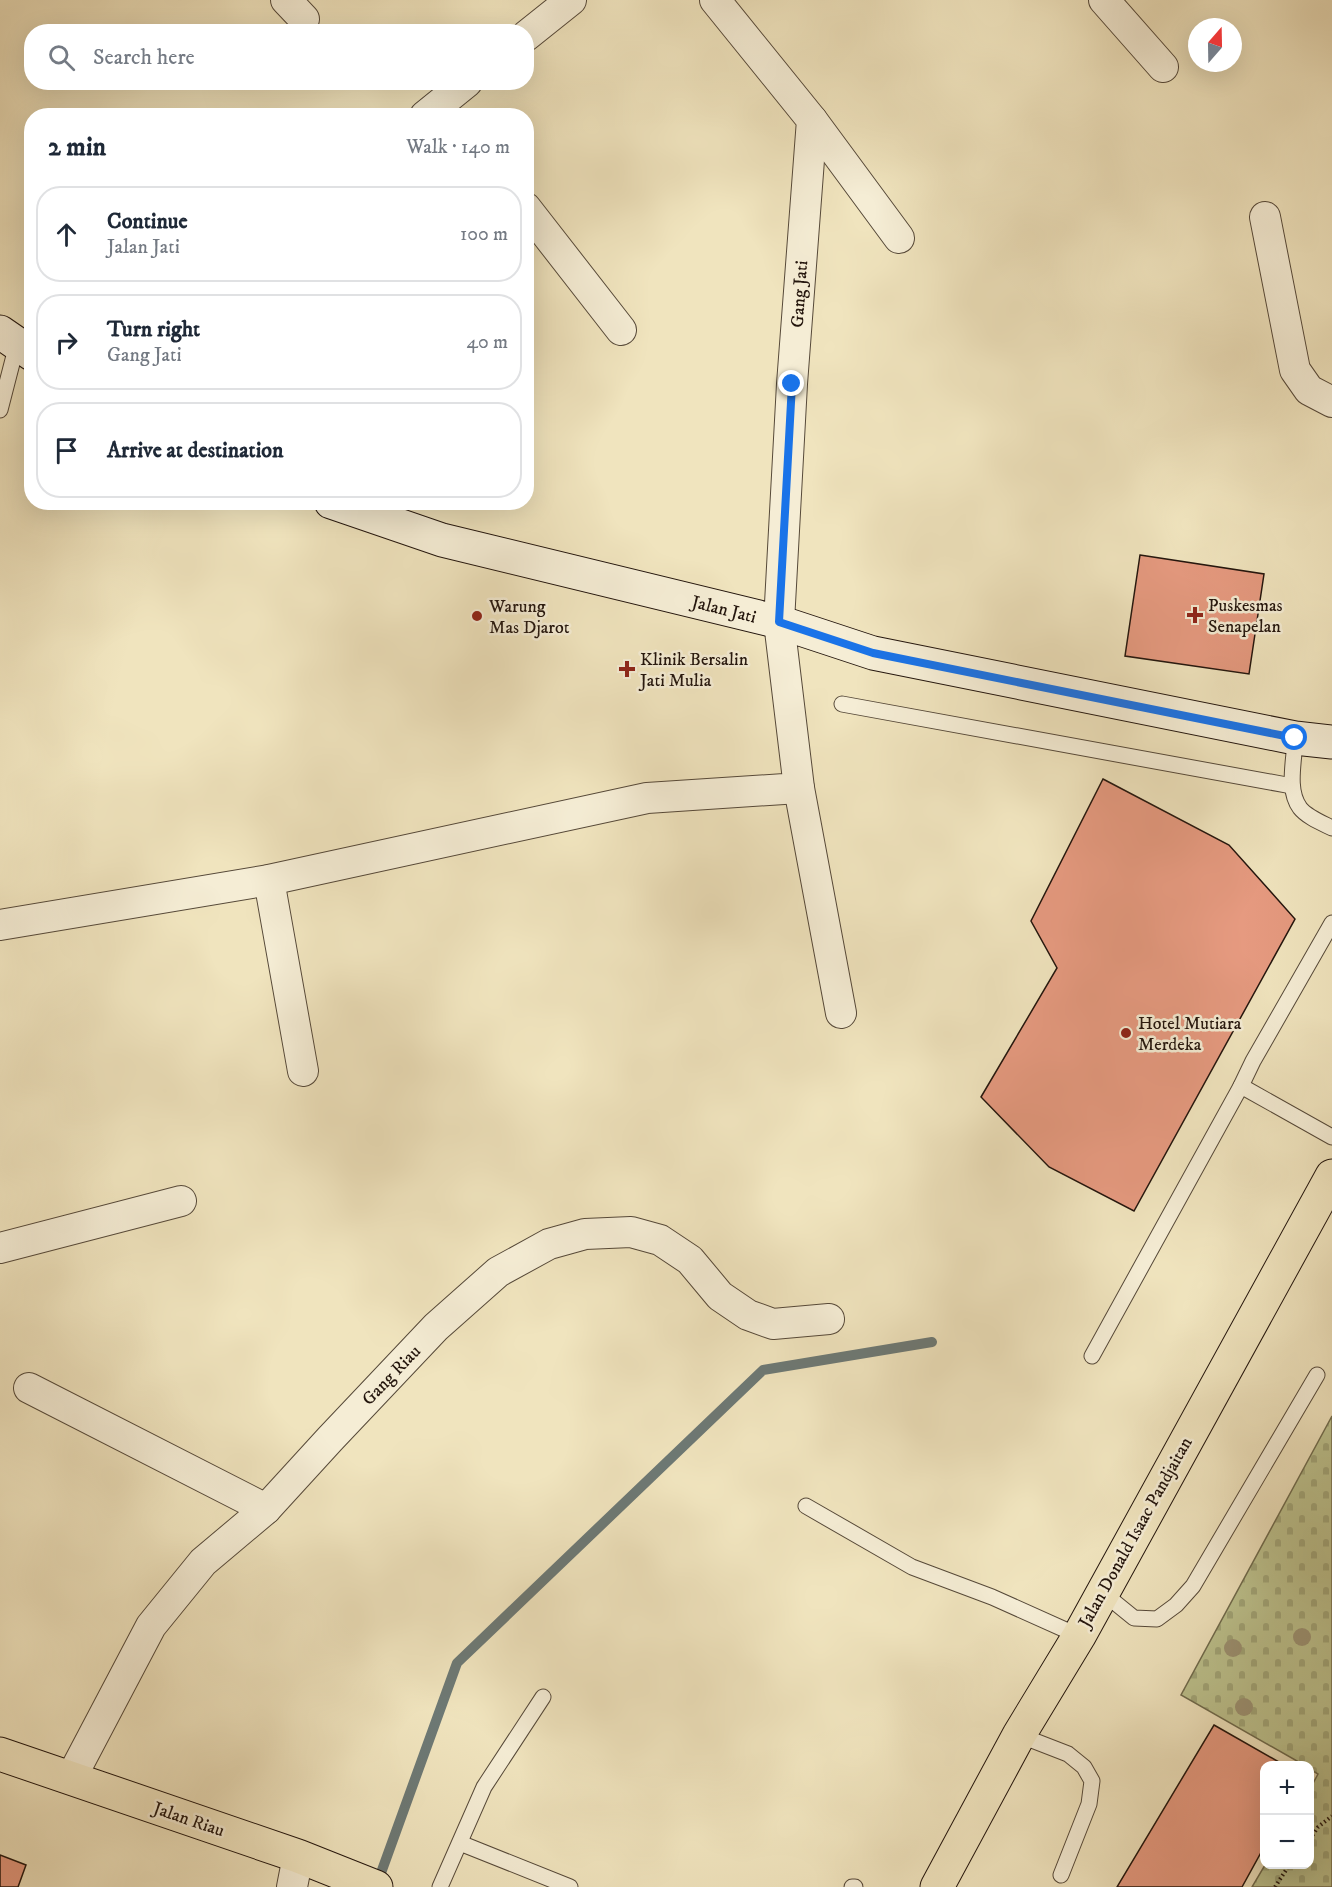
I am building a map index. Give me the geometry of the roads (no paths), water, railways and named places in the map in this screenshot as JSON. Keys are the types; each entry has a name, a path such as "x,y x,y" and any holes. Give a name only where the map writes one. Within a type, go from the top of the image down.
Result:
{"main road":[{"name":"Jalan Jati","path":"354,510 442,540 779,622 873,653 1295,738 1332,742"},
{"name":"Jalan Donald Isaac Pandjaitan","path":"937,1887 1019,1735 1079,1636 1332,1176"},
{"name":"Jalan Riau","path":"0,1754 70,1778 295,1871 370,1885"}],"street":[{"path":"534,30 571,0"},
{"path":"715,0 812,120 899,238"},
{"path":"1104,0 1163,67"},
{"path":"444,108 460,90"},
{"name":"Gang Jati","path":"812,120 792,384 779,622 799,788 841,1013"},
{"path":"1264,217 1295,370 1309,390 1332,402"},
{"path":"534,218 621,330"},
{"path":"0,925 269,880 646,798 799,788"},
{"path":"269,880 303,1071"},
{"path":"0,1248 182,1201"},
{"name":"Gang Riau","path":"70,1778 152,1626 203,1562 266,1509 436,1327 498,1272 549,1244 585,1234 631,1232 660,1240 690,1260 720,1296 748,1315 773,1324 829,1319"},
{"path":"29,1388 266,1509"}],"lane":[{"path":"0,410 16,343"},
{"path":"842,704 1292,786"},
{"path":"1295,738 1292,786 1300,808 1332,828"},
{"path":"1092,1356 1253,1061 1332,923"},
{"path":"1241,1086 1332,1137"},
{"path":"1102,1592 1134,1618 1156,1619 1176,1605 1193,1586 1317,1375"},
{"path":"806,1506 912,1567 992,1597 1079,1636"},
{"path":"440,1887 484,1787 543,1696"},
{"path":"1019,1735 1068,1754 1084,1767 1092,1781 1089,1804 1061,1875"},
{"path":"460,1843 570,1887"}],"waterway":[{"path":"377,1884 457,1663 763,1370 932,1342"}],"place":[{"name":"Puskesmas Senapelan","path":"1195,615"},
{"name":"Warung Mas Djarot","path":"477,616"},
{"name":"Klinik Bersalin Jati Mulia","path":"627,669"},
{"name":"Hotel Mutiara Merdeka","path":"1126,1033"}]}
